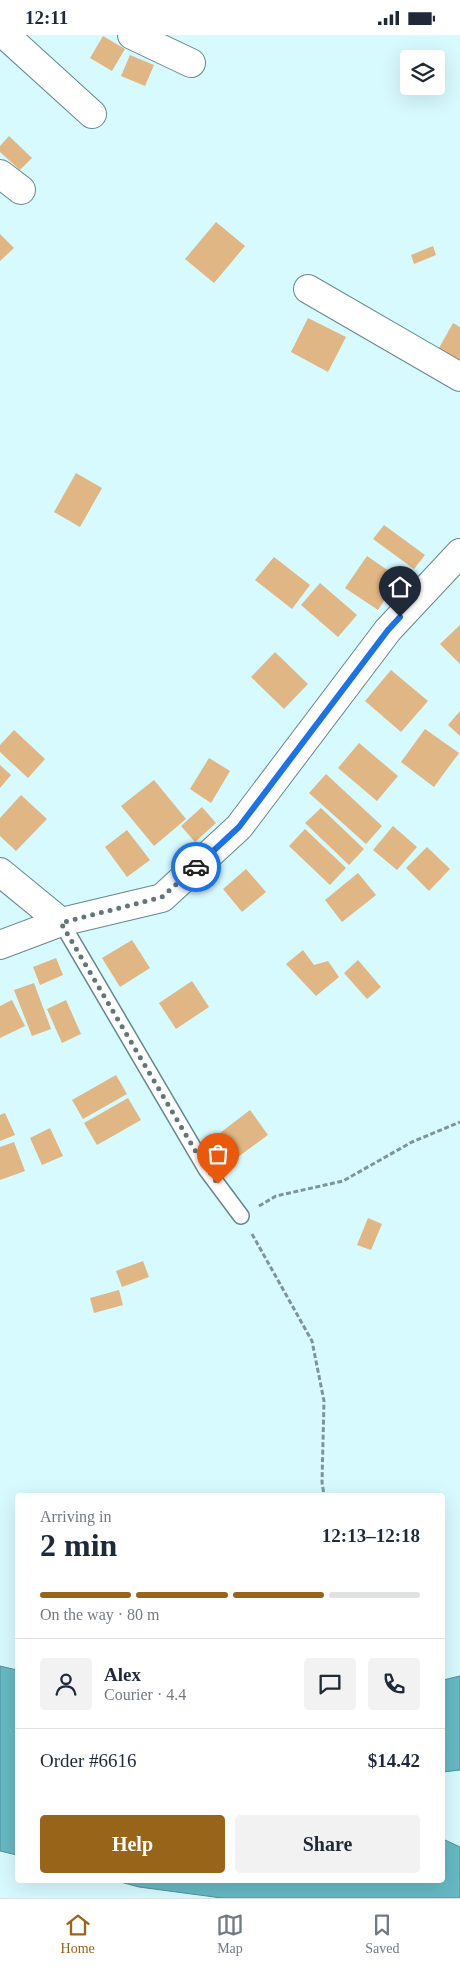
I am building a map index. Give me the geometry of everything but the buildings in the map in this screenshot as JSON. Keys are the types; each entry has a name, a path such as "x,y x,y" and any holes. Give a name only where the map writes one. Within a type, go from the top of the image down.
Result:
{"street":[{"path":"5,35 92,114"},
{"path":"132,35 191,63"},
{"path":"308,289 460,377"},
{"path":"0,945 61,923 162,897 239,827 388,630 460,553"},
{"path":"0,872 61,923"}],"lane":[{"path":"61,923 206,1169 241,1216"}],"path":[{"path":"324,1493 322,1482 324,1401 312,1341 241,1216 276,1196 343,1181 412,1142 460,1122"}],"water":[{"path":"0,1666 15,1670 15,1855 0,1851"},
{"path":"460,1676 460,1770 445,1772 445,1680"},
{"path":"445,1840 460,1847 460,1898 222,1898 139,1887 124,1883 445,1883"}],"way so far":[{"path":"196,867 162,897 61,923 206,1169 218,1184"}],"route":[{"path":"196,867 239,827 388,630 400,617"}]}
